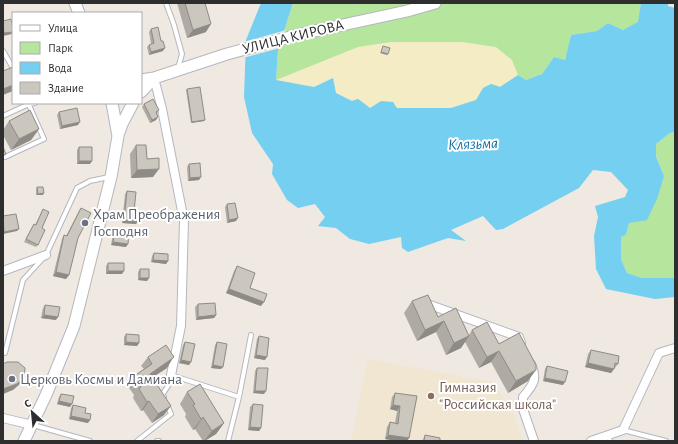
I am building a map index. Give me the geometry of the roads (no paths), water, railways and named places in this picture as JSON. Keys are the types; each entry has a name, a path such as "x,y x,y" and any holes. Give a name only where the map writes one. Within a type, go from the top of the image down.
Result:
{"main road":[{"name":"УЛИЦА КИРОВА","path":"142,80 154,78 226,54 302,34 435,3"},
{"path":"142,91 154,78"},
{"path":"112,104 118,136"},
{"path":"24,441 46,395 74,326 111,177 118,136 132,104"}],"street":[{"path":"154,78 162,109 184,221 181,326 171,375"},
{"path":"3,271 46,256"},
{"path":"421,301 518,338 534,371 534,383 523,397 523,409 534,441"},
{"path":"592,441 609,438 623,430 659,353 675,348"},
{"path":"3,418 32,425"}],"lane":[{"path":"166,3 182,54 178,70"},
{"path":"3,51 12,66"},
{"path":"8,71 12,69"},
{"path":"3,116 28,104 44,139 5,157"},
{"path":"3,354 5,353 22,280 46,256 77,188 90,181 111,177"},
{"path":"228,441 239,397 251,335"},
{"path":"137,441 171,414 162,395 168,386 171,375 239,397"},
{"path":"32,425 90,441"},
{"path":"623,430 666,441"}],"water":[{"name":"Клязьма","path":"261,3 293,3 278,50 276,80 314,87 333,78 336,93 352,101 358,99 370,108 381,101 393,102 397,108 451,108 476,100 483,88 491,84 500,87 518,75 526,80 542,74 554,57 565,60 571,35 597,31 608,23 623,30 638,22 641,3 668,3 668,6 675,8 675,132 670,133 656,144 656,156 664,176 657,199 647,220 629,223 626,235 621,237 621,259 627,273 642,278 675,278 675,297 655,299 606,289 596,269 594,236 598,217 595,206 625,197 628,190 611,172 593,170 579,188 503,229 496,230 483,216 451,230 466,241 448,238 408,252 402,248 401,237 369,244 350,239 336,228 318,226 325,217 315,204 298,208 287,200 272,174 273,164 252,133 244,97 246,40"}],"place":[{"name":"Храм Преображения Господня","path":"85,223"},
{"name":"Церковь Космы и Дамиана","path":"12,379"},
{"name":"Гимназия \"Российская школа\"","path":"431,396"}]}
